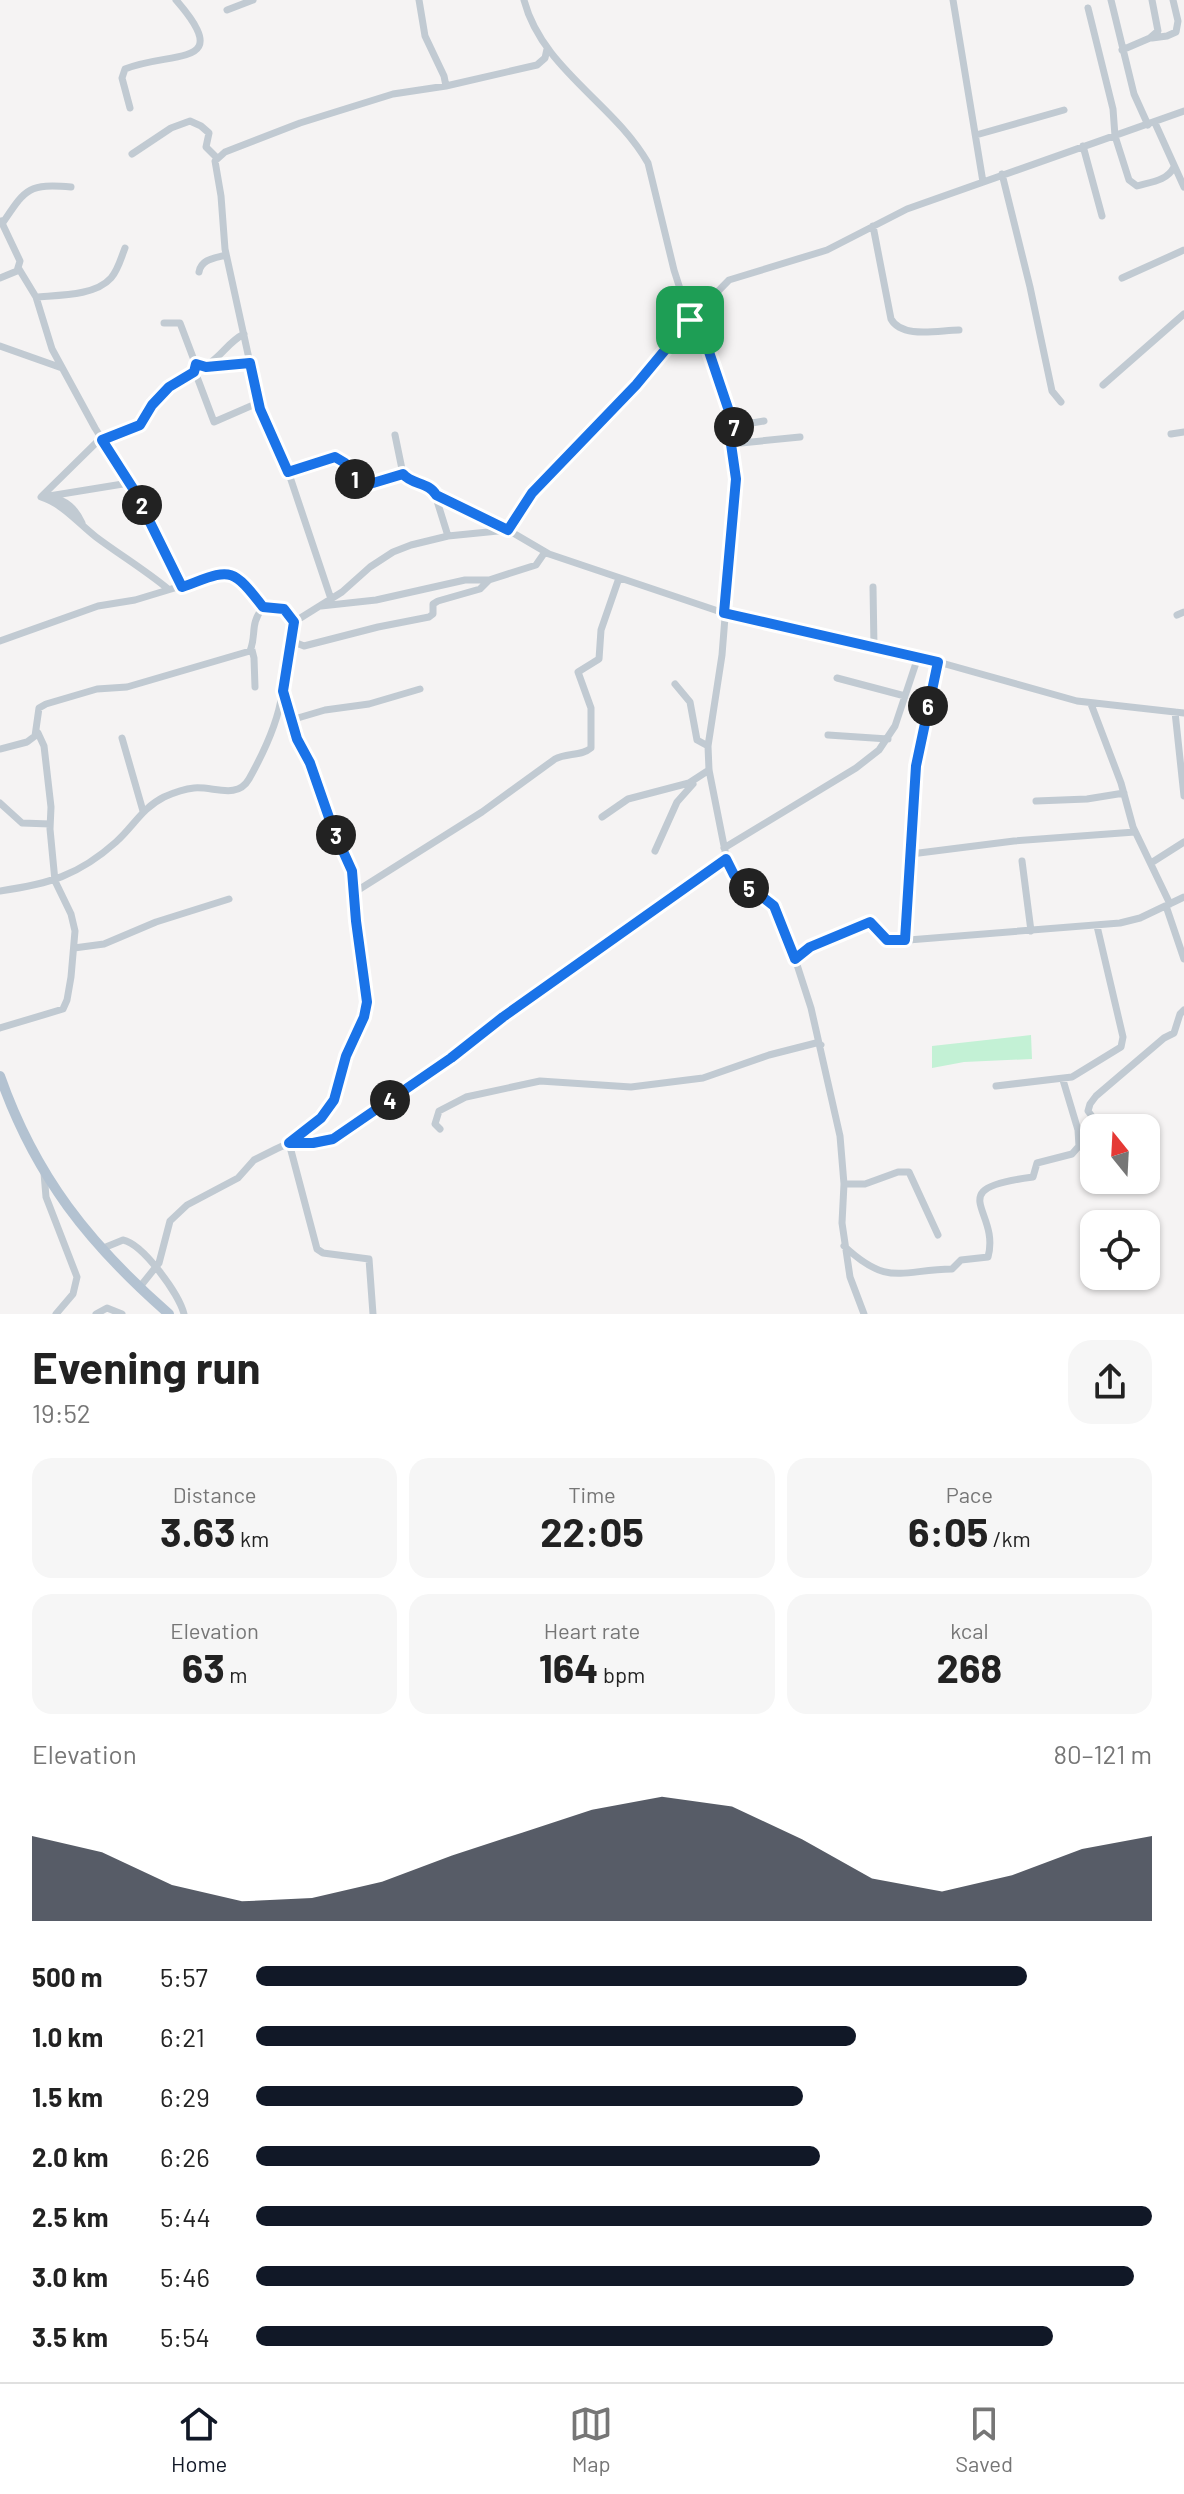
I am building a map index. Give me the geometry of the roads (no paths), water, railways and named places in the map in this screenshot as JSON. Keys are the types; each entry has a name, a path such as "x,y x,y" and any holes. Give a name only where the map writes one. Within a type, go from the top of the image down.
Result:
{"main road":[{"path":"0,1076 19,1128 73,1215 101,1249 169,1314"}],"street":[{"path":"130,108 122,78 125,69 187,55 200,47 202,40 199,30 176,0"},
{"path":"227,10 253,0"},
{"path":"419,0 425,36 446,86"},
{"path":"524,0 534,29 547,49 613,118 648,163 674,270 690,320 703,334 734,426 731,444 736,479 722,655 708,746 709,770 726,859 734,875 774,906 795,959 821,1045 840,1136 844,1246 853,1288 864,1314"},
{"path":"953,0 983,182"},
{"path":"1111,0 1139,107 1184,187"},
{"path":"1150,38 1159,28 1152,0"},
{"path":"1122,50 1150,38 1176,32 1178,21 1173,0"},
{"path":"1088,8 1113,109 1115,136 1129,180 1134,186 1167,177 1174,167"},
{"path":"216,157 300,123 393,94 446,86 537,65 545,58 547,49"},
{"path":"976,135 1064,110"},
{"path":"508,530 532,493 636,385 690,320 729,280 827,250 907,209 1184,111"},
{"path":"132,154 171,128 190,121 209,133 206,147 216,157"},
{"path":"1083,146 1102,216"},
{"path":"216,157 214,168 221,196 226,255 260,409 288,472 331,599"},
{"path":"1002,174 1052,391 1061,402"},
{"path":"71,187 32,187 1,222 19,255 19,269 36,297 49,342 129,483 182,587"},
{"path":"873,226 891,319 895,326 905,331 959,330"},
{"path":"36,297 87,290 102,284 112,276 125,248"},
{"path":"1122,278 1184,250"},
{"path":"199,272 205,261 226,255"},
{"path":"0,278 19,269"},
{"path":"1103,385 1184,314"},
{"path":"164,323 180,323 214,422 260,402"},
{"path":"206,367 244,334"},
{"path":"0,346 62,368"},
{"path":"41,497 102,439 140,425 152,405 169,387 195,368 250,363"},
{"path":"734,426 764,421"},
{"path":"1171,434 1184,432"},
{"path":"395,435 403,474 433,488 448,536"},
{"path":"731,444 800,437"},
{"path":"288,472 335,457 345,463 363,486 403,474"},
{"path":"41,497 129,483"},
{"path":"436,495 545,552 724,613 918,657 1091,704 1180,713 1184,796"},
{"path":"41,497 63,508 168,589"},
{"path":"0,891 55,881 83,867 117,841 143,811 165,797 190,789 240,789 249,778 270,735 283,691 294,622 331,599 393,552 448,536 508,530"},
{"path":"319,606 376,600 471,579 489,580 536,565 545,552"},
{"path":"0,641 86,610 135,600 230,573 245,584 263,607 284,609 294,622"},
{"path":"355,892 482,812 555,759 591,748 591,708 578,672 599,659 601,630 619,578"},
{"path":"289,640 304,646 429,617 435,603 480,589 489,580"},
{"path":"873,587 874,647"},
{"path":"255,687 253,623 263,607"},
{"path":"0,1028 63,1009 74,948 74,922 55,881 51,807 44,746 38,733 38,713 46,704 103,688 127,687 252,650"},
{"path":"724,848 856,768 888,739 918,657"},
{"path":"905,940 916,766 938,662"},
{"path":"837,678 905,696"},
{"path":"675,684 689,699 697,740 708,746"},
{"path":"291,720 325,710 369,704 420,689"},
{"path":"139,1288 156,1269 173,1217 198,1197 238,1178 254,1160 289,1143 321,1118 334,1100 346,1056 364,1017 367,986 349,861 333,829 310,763 297,739 283,691"},
{"path":"1091,704 1135,832 1168,905 1184,959"},
{"path":"0,749 27,742 38,733"},
{"path":"828,735 888,739"},
{"path":"122,738 143,811"},
{"path":"655,851 677,802 709,770"},
{"path":"602,817 628,799 697,780"},
{"path":"1036,801 1087,799 1124,793"},
{"path":"0,803 22,823 50,824"},
{"path":"911,854 1014,841 1135,832"},
{"path":"1151,863 1184,842"},
{"path":"289,1143 333,1139 726,859"},
{"path":"1022,861 1031,931"},
{"path":"795,959 810,947 870,922 887,940 1097,926 1130,921 1184,897"},
{"path":"74,948 104,944 156,922 229,899"},
{"path":"996,1086 1063,1080 1117,1052 1123,1043 1097,926"},
{"path":"1174,1033 1184,1010"},
{"path":"1090,1114 1090,1104 1122,1072 1174,1033 1184,1032"},
{"path":"440,1129 435,1124 442,1107 466,1097 519,1085 549,1080 621,1087 662,1084 703,1078 769,1055 816,1043 821,1045"},
{"path":"844,1246 869,1266 903,1276 932,1268 952,1269 961,1260 988,1257 991,1235 980,1210 982,1193 995,1184 1033,1177 1037,1163 1072,1154 1079,1146 1078,1130 1063,1080"},
{"path":"289,1143 317,1249 323,1253 369,1259 373,1314"},
{"path":"44,1171 46,1197 77,1277 73,1294 56,1314"},
{"path":"844,1184 865,1184 898,1172 909,1172 938,1235"},
{"path":"101,1249 129,1241 179,1296 184,1314"},
{"path":"96,1314 107,1308 122,1314"}]}
